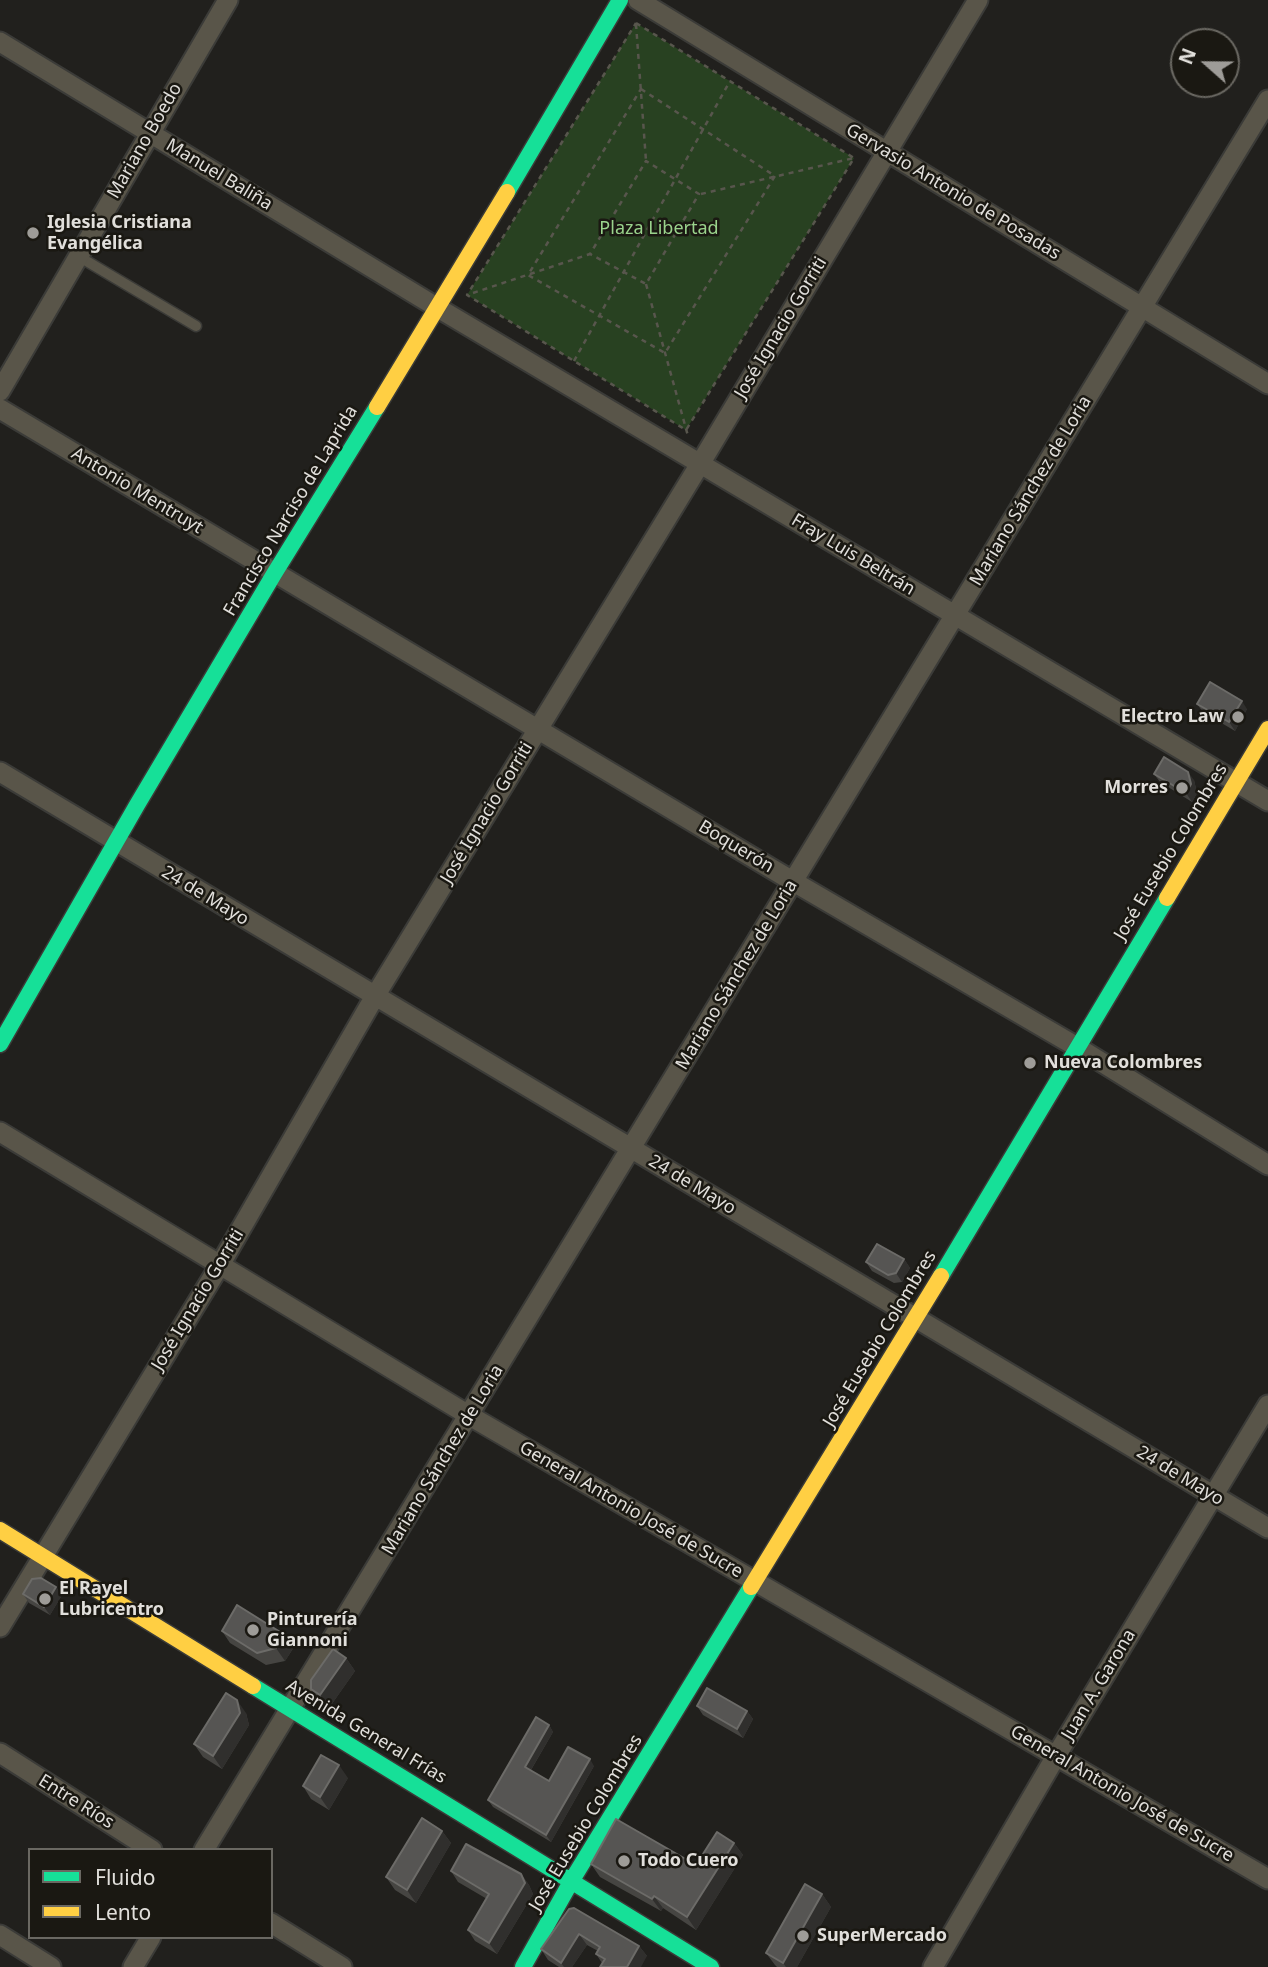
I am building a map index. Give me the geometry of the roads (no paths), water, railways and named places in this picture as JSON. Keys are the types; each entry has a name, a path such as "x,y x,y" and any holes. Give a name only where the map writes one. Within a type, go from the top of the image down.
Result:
{"street":[{"name":"Mariano Boedo","path":"0,391 228,0"},
{"name":"Francisco Narciso de Laprida","path":"0,1044 274,574 438,309 620,0"},
{"name":"Gervasio Antonio de Posadas","path":"638,0 1268,384"},
{"name":"José Ignacio Gorriti","path":"0,1627 220,1265 375,996 700,464 978,0"},
{"name":"Manuel Baliña","path":"0,42 438,309"},
{"name":"Mariano Sánchez de Loria","path":"205,1848 1268,100"},
{"name":"Fray Luis Beltrán","path":"438,309 1268,801"},
{"name":"Antonio Mentruyt","path":"0,409 274,574"},
{"name":"Boquerón","path":"274,574 1077,1047 1268,1165"},
{"name":"José Eusebio Colombres","path":"523,1967 572,1880 916,1318 1268,729"},
{"name":"24 de Mayo","path":"0,772 1268,1528"},
{"name":"General Antonio José de Sucre","path":"0,1132 470,1416 1268,1879"},
{"name":"Juan A. Garona","path":"933,1967 1056,1756 1268,1405"},
{"name":"Avenida General Frías","path":"0,1530 711,1967"},
{"name":"Entre Ríos","path":"0,1753 149,1848"},
{"path":"273,1924 342,1967"},
{"path":"0,1935 51,1967"},
{"path":"133,1967 150,1939"}],"lane":[{"path":"78,256 196,326"}],"place":[{"name":"Iglesia Cristiana Evangélica","path":"33,233"},
{"name":"Electro Law","path":"1238,717"},
{"name":"Morres","path":"1182,788"},
{"name":"Nueva Colombres","path":"1030,1063"},
{"name":"El Rayel Lubricentro","path":"45,1599"},
{"name":"Pinturería Giannoni","path":"253,1630"},
{"name":"Todo Cuero","path":"624,1861"},
{"name":"SuperMercado","path":"803,1936"}],"park label":[{"name":"Plaza Libertad","path":"659,229"}]}
